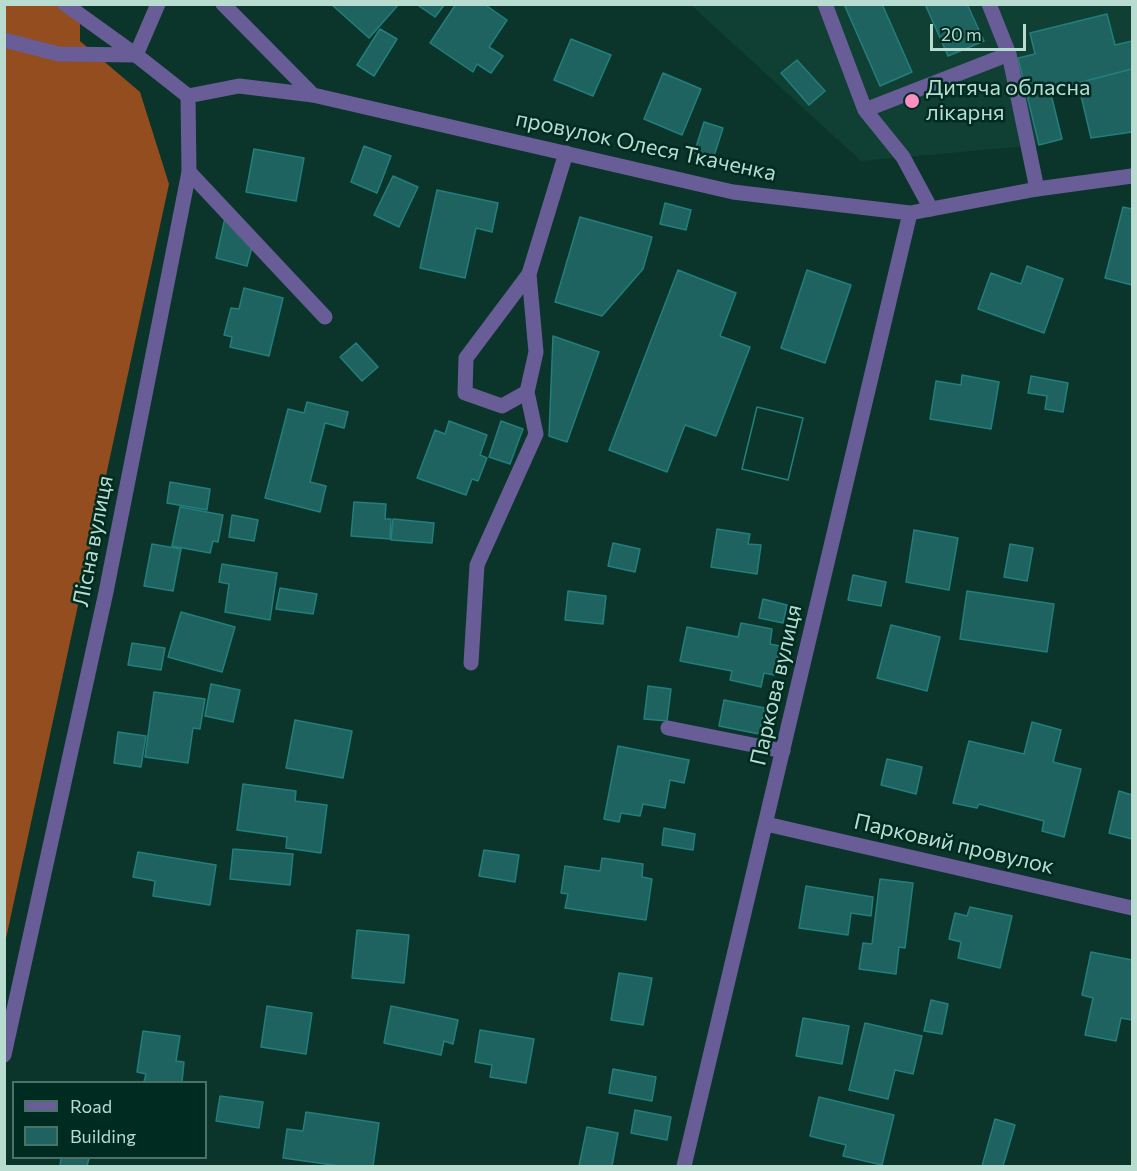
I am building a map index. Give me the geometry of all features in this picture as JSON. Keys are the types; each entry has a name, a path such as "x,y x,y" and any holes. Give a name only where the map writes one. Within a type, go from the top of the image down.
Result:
{"street":[{"path":"65,4 188,96"},
{"path":"136,55 158,4"},
{"path":"223,4 314,95"},
{"path":"825,4 865,110 903,157 930,209"},
{"path":"989,4 1009,54 1037,189"},
{"path":"4,40 59,54 136,55"},
{"path":"865,110 1009,54"},
{"name":"провулок Олеся Ткаченка","path":"188,96 239,86 314,95 733,192 910,213 1037,189 1132,176"},
{"name":"Лісна вулиця","path":"4,1055 106,592 189,172 188,96"},
{"path":"527,392 502,406 465,393 466,358 529,274 566,153"},
{"path":"189,172 325,317"},
{"name":"Паркова вулиця","path":"684,1167 910,213"},
{"path":"471,663 477,565 536,434 527,392 536,352 529,274"},
{"path":"668,728 783,751"},
{"name":"Парковий провулок","path":"766,824 1132,908"}],"shaded area":[{"path":"5,5 80,5 80,41 140,92 169,184 5,943"},
{"name":"Дитяча обласна лікарня","path":"691,5 1132,5 1132,41 1115,45 1107,14 1030,33 1035,54 1018,58 1039,145 861,161"}],"building":[{"path":"331,4 399,4 369,38"},
{"path":"420,4 445,4 435,17 419,6"},
{"path":"456,4 484,4 507,20 489,47 503,56 491,73 477,64 473,72 430,43"},
{"path":"844,4 882,4 912,72 880,86"},
{"path":"925,4 967,4 984,41 948,56"},
{"path":"1107,14 1115,45 1132,41 1132,69 1050,90 1062,139 1039,145 1018,58 1035,54 1030,33"},
{"path":"380,29 397,39 374,76 357,65"},
{"path":"571,39 611,55 593,96 554,80"},
{"path":"797,60 825,91 809,105 781,73"},
{"path":"1132,69 1132,132 1091,138 1078,83"},
{"path":"663,73 701,89 682,135 644,119"},
{"path":"704,122 723,128 713,159 694,153"},
{"path":"364,146 391,156 377,193 351,182"},
{"path":"254,149 304,158 296,201 246,192"},
{"path":"393,176 418,187 399,227 374,215"},
{"path":"437,190 498,203 492,232 476,228 465,278 420,268"},
{"path":"665,203 691,210 686,230 660,224"},
{"path":"1123,207 1132,209 1132,285 1105,278"},
{"path":"580,217 652,237 643,269 602,316 555,302"},
{"path":"225,218 253,243 247,266 216,258"},
{"path":"1027,266 1063,279 1044,333 978,309 991,273 1021,284"},
{"path":"678,270 736,293 720,336 750,347 716,436 685,425 667,472 609,450"},
{"path":"807,270 851,285 825,363 781,348"},
{"path":"244,288 283,298 269,356 230,347 232,337 224,335 231,308 239,309"},
{"path":"553,336 599,352 567,442 549,436"},
{"path":"356,343 378,367 362,381 340,357"},
{"path":"962,375 999,382 991,429 930,419 936,381 961,385"},
{"path":"1031,376 1068,383 1063,412 1045,409 1047,396 1028,393"},
{"path":"307,402 348,412 344,428 325,423 310,482 326,486 320,512 265,498 288,409 304,413"},
{"path":"757,407 803,418 788,480 742,469"},
{"path":"757,407 803,418 788,480 742,469"},
{"path":"449,421 487,435 480,455 487,458 478,481 472,479 466,495 417,478 435,430 445,434"},
{"path":"501,421 523,429 510,464 489,457"},
{"path":"170,482 210,489 207,510 167,503"},
{"path":"354,502 386,504 385,519 391,519 390,539 351,536"},
{"path":"180,507 223,515 218,542 213,541 210,553 172,546"},
{"path":"232,515 258,520 254,541 229,537"},
{"path":"393,519 434,523 432,543 391,540"},
{"path":"717,529 750,534 748,544 761,545 757,574 711,567"},
{"path":"914,530 958,538 949,590 906,582"},
{"path":"613,543 640,549 635,572 608,566"},
{"path":"152,544 181,549 173,591 144,586"},
{"path":"1010,544 1033,548 1027,581 1004,577"},
{"path":"222,564 277,573 270,620 225,612 229,584 219,582"},
{"path":"853,575 886,582 881,606 848,600"},
{"path":"280,588 317,594 313,614 276,609"},
{"path":"568,591 606,596 603,624 565,620"},
{"path":"967,591 1054,604 1047,652 960,639"},
{"path":"763,599 787,605 783,623 759,618"},
{"path":"181,612 235,627 222,672 168,657"},
{"path":"741,623 772,629 770,644 780,646 774,675 764,673 761,687 730,680 732,671 680,661 687,627 738,637"},
{"path":"891,625 940,637 927,691 877,678"},
{"path":"132,643 165,648 161,670 128,665"},
{"path":"211,684 240,690 233,722 205,716"},
{"path":"648,686 671,689 667,721 644,719"},
{"path":"154,692 205,699 200,729 193,728 188,763 145,757"},
{"path":"724,700 765,708 759,734 719,726"},
{"path":"295,720 352,731 343,778 286,768"},
{"path":"1032,722 1061,730 1053,762 1081,769 1064,837 1042,831 1044,821 979,804 977,808 953,803 969,741 1024,754"},
{"path":"118,732 146,736 141,767 114,763"},
{"path":"618,746 689,760 684,783 670,780 665,808 643,804 640,816 621,813 619,822 604,819"},
{"path":"887,759 922,767 916,794 881,785"},
{"path":"243,784 296,791 295,801 327,805 321,853 286,848 287,837 237,830"},
{"path":"1119,791 1132,795 1132,839 1109,833"},
{"path":"664,828 695,834 693,850 662,845"},
{"path":"233,849 293,854 290,885 230,879"},
{"path":"484,850 519,855 515,882 479,876"},
{"path":"138,852 216,865 210,905 153,896 155,881 133,877"},
{"path":"602,858 643,864 642,877 652,879 646,920 565,908 568,894 561,893 565,866 600,871"},
{"path":"880,879 913,883 905,948 899,947 896,974 859,969 863,943 872,944"},
{"path":"806,886 873,897 871,916 851,913 848,935 799,928"},
{"path":"970,907 1012,916 1000,968 958,958 961,942 949,939 955,913 967,916"},
{"path":"357,930 409,935 404,983 352,978"},
{"path":"1091,952 1132,960 1132,1020 1121,1018 1116,1041 1085,1035 1093,998 1082,995"},
{"path":"619,973 652,978 643,1025 611,1020"},
{"path":"931,1000 948,1004 942,1034 924,1031"},
{"path":"267,1006 312,1013 306,1054 261,1047"},
{"path":"391,1006 458,1020 453,1044 444,1041 441,1055 384,1043"},
{"path":"803,1018 849,1026 842,1064 796,1056"},
{"path":"865,1023 922,1036 913,1074 895,1070 888,1099 849,1090"},
{"path":"480,1030 534,1039 526,1083 490,1077 492,1065 475,1062"},
{"path":"143,1031 180,1036 176,1061 184,1062 182,1081 144,1081 146,1074 137,1072"},
{"path":"613,1069 656,1077 652,1101 609,1093"},
{"path":"220,1096 263,1102 259,1128 216,1121"},
{"path":"819,1097 894,1115 882,1165 843,1156 846,1145 810,1136"},
{"path":"635,1110 671,1117 667,1140 631,1133"},
{"path":"306,1112 379,1123 373,1166 340,1166 283,1158 287,1129 303,1131"},
{"path":"995,1119 1015,1125 1003,1166 982,1166"},
{"path":"587,1127 618,1133 612,1166 579,1166"},
{"path":"61,1159 89,1159 87,1166 60,1166"}],"place":[{"name":"Дитяча обласна лікарня","path":"912,101"}]}
